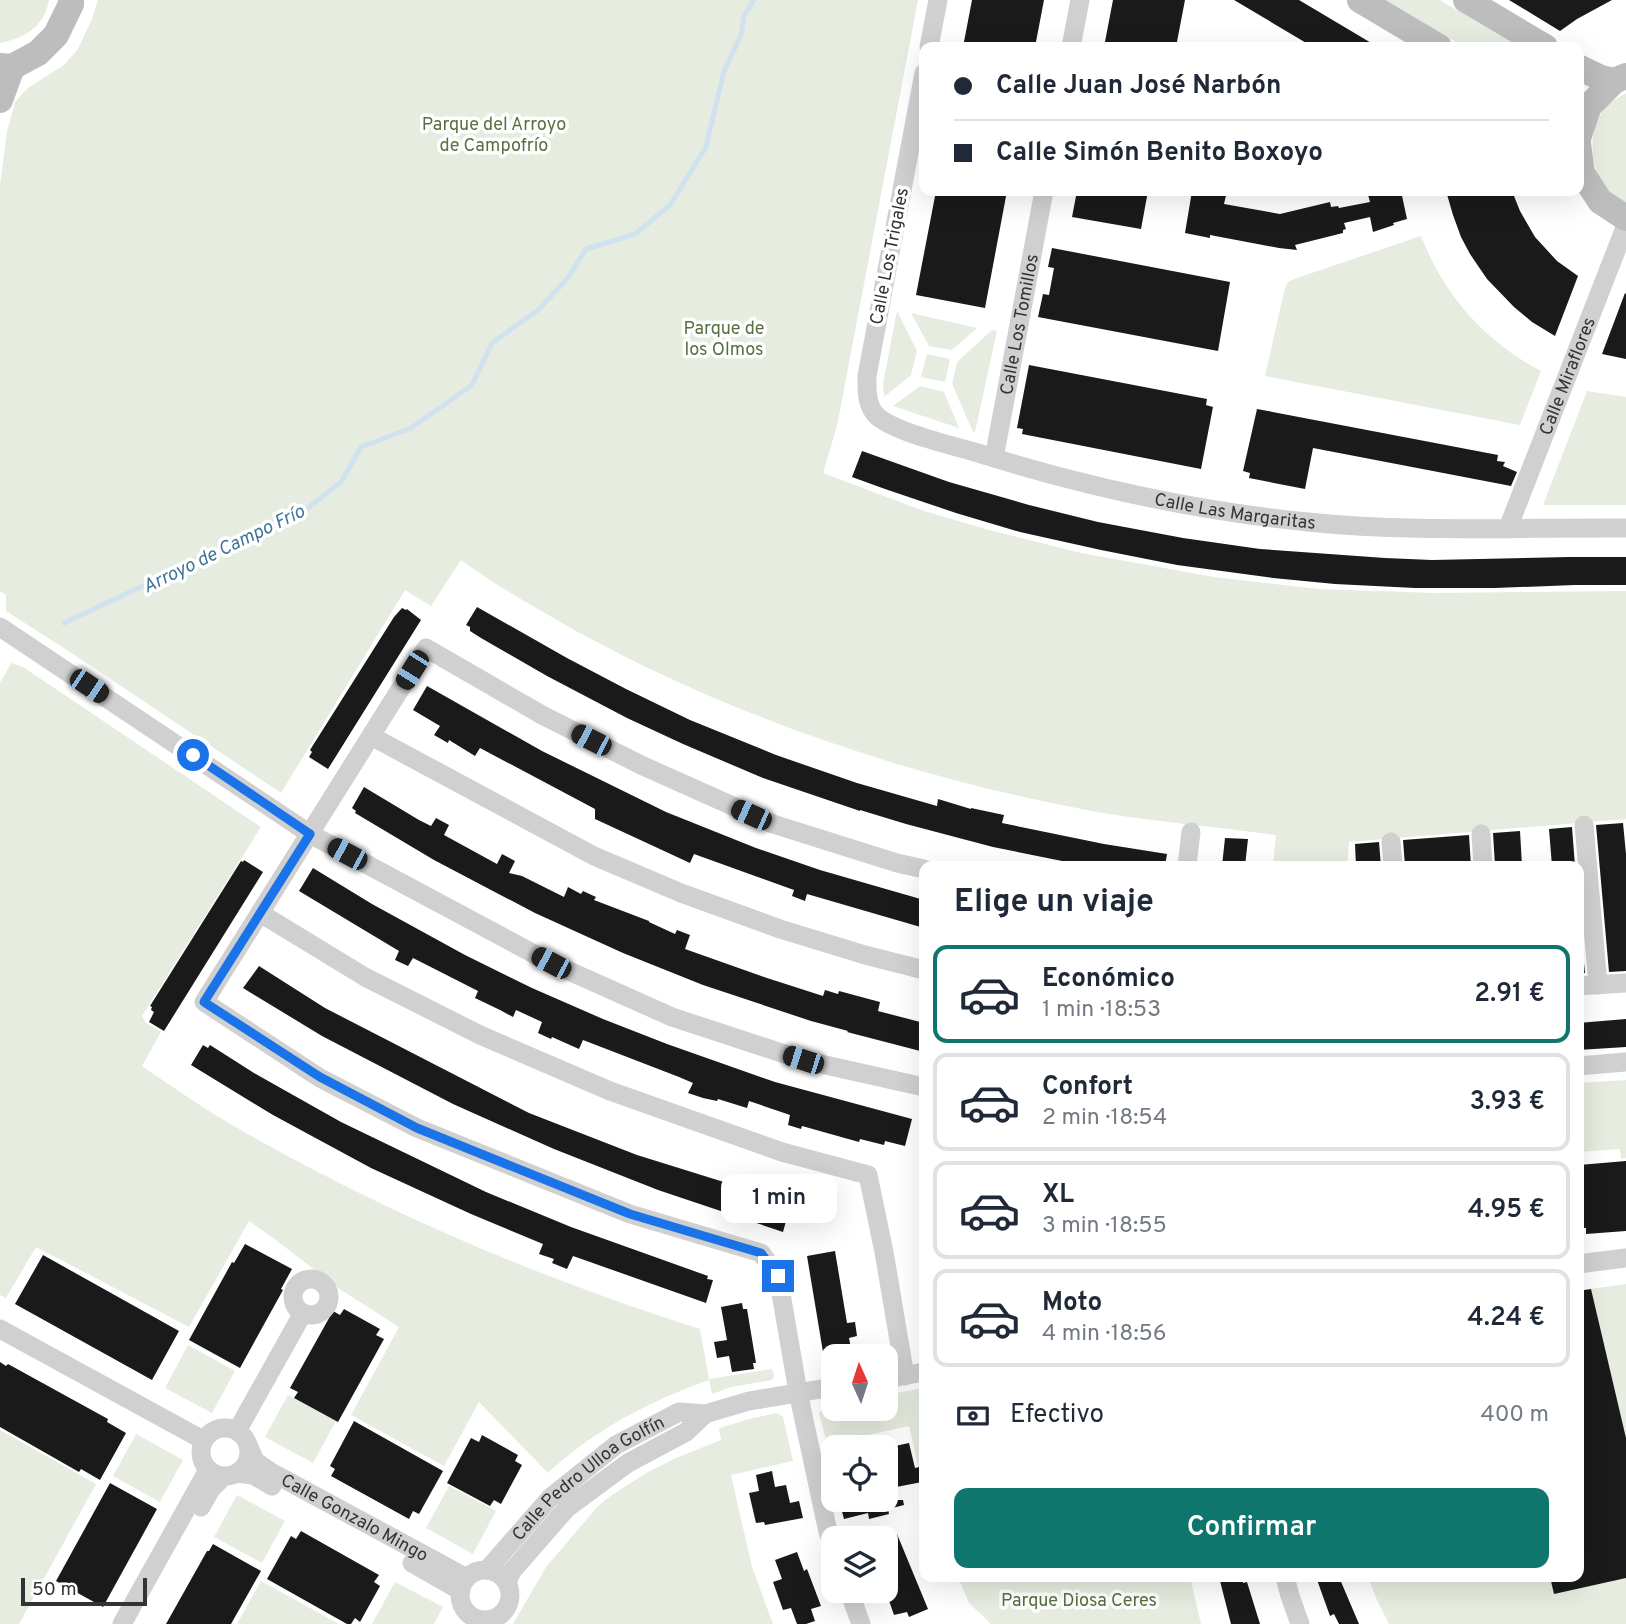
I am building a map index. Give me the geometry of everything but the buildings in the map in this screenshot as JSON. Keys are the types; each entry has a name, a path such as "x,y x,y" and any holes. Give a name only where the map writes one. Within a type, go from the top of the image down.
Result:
{"main road":[{"path":"0,100 6,67 38,53 56,35 71,0"},
{"path":"1360,0 1431,42"},
{"path":"1466,0 1537,42"},
{"path":"1584,70 1601,78 1620,78"},
{"path":"1584,121 1589,106 1620,78"},
{"path":"1584,176 1600,201 1626,218"}],"street":[{"path":"930,42 938,0"},
{"path":"1072,42 1080,0"},
{"name":"Calle Los Trigales","path":"867,397 867,376 919,100"},
{"name":"Calle Los Tomillos","path":"994,458 1043,196"},
{"name":"Calle Miraflores","path":"1508,528 1626,225"},
{"name":"Calle Las Margaritas","path":"867,397 876,415 901,429 994,458 1144,497 1222,511 1322,523 1401,527 1626,528"},
{"path":"3,634 310,834 551,963 672,1017 803,1060 919,1086"},
{"path":"827,1526 798,1392 778,1276 761,1253 630,1214 417,1128 320,1077 204,1002 426,648 591,740 773,824 919,868"},
{"path":"371,736 594,856 681,893 780,929 919,969"},
{"path":"1584,825 1588,986 1626,982"},
{"path":"1188,861 1191,832"},
{"path":"1481,834 1483,861"},
{"path":"1391,842 1393,861"},
{"path":"260,913 365,977 492,1040 610,1091 782,1152 868,1175 884,1252 915,1374"},
{"path":"1584,1066 1626,1062"},
{"path":"1584,1263 1626,1258"},
{"path":"243,1439 230,1428 222,1428 208,1434 201,1448 203,1463 223,1473 243,1469 247,1462 243,1439 303,1313"},
{"path":"0,1330 203,1440"},
{"name":"Calle Pedro Ulloa Golfín","path":"487,1570 550,1498 616,1445 679,1412 705,1414 749,1401 821,1389"},
{"name":"Calle Pedro Ulloa Golfín","path":"507,1582 512,1571 567,1508 628,1463 686,1433 705,1414"},
{"name":"Calle Gonzalo Mingo","path":"243,1439 255,1461 271,1472 464,1584"},
{"path":"122,1624 223,1473"},
{"path":"136,1624 211,1489 223,1473"},
{"name":"Calle Gonzalo Mingo","path":"223,1473 253,1475 464,1584"},
{"path":"487,1570 498,1574 507,1582 511,1593 503,1614 493,1619 471,1620 461,1601 464,1584 476,1572 487,1570"},
{"path":"1286,1582 1300,1624"},
{"path":"853,1603 861,1624"}],"green space":[{"path":"0,0 49,0 43,17 32,30 18,38 0,43"},
{"path":"98,0 918,0 837,426 823,473 924,511 989,530 1081,553 1214,577 1319,589 1433,593 1626,591 1626,819 1349,842 1347,861 1273,861 1276,835 1097,812 963,782 830,743 702,693 639,664 504,589 461,560 431,606 405,590 281,793 6,611 6,595 0,591 0,185 7,132 15,102 28,88 64,65 78,49"},
{"path":"1385,0 1440,0 1511,42 1456,42"},
{"path":"1626,93 1626,204 1606,188 1599,177 1593,152 1593,138 1603,111"},
{"path":"1421,236 1442,278 1469,315 1502,346 1541,371 1520,425 1265,376 1288,282"},
{"path":"897,311 917,351 911,375 884,397 883,384"},
{"path":"911,313 977,328 952,350 929,346"},
{"path":"992,330 997,331 973,432 952,384 957,362"},
{"path":"927,354 950,359 945,382 921,377"},
{"path":"920,386 944,392 959,428 893,406"},
{"path":"1587,391 1626,397 1626,505 1543,505"},
{"path":"11,663 23,667 261,827 142,1016 146,1023 161,1032 142,1066 227,1122 283,1154 399,1212 518,1264 700,1329 709,1379 772,1369 772,1380 731,1387 712,1394 709,1380 687,1388 644,1407 604,1430 548,1473 479,1402 444,1466 351,1415 399,1327 338,1288 249,1221 189,1327 36,1247 6,1298 0,1295 0,683"},
{"path":"1626,1080 1626,1158 1621,1159 1620,1149 1584,1152 1584,1083"},
{"path":"1626,1284 1626,1438 1591,1289"},
{"path":"188,1345 235,1371 212,1413 165,1388"},
{"path":"919,1389 919,1470 909,1426 868,1435 825,1435 821,1421 898,1421 898,1393"},
{"path":"288,1395 336,1421 313,1463 265,1437"},
{"path":"777,1413 783,1417 793,1461 731,1475 752,1567 773,1624 513,1624 546,1567 598,1506 609,1497 646,1473 721,1440 719,1428"},
{"path":"0,1430 96,1484 19,1624 0,1624"},
{"path":"136,1434 183,1460 160,1502 113,1476"},
{"path":"449,1486 496,1511 473,1554 426,1528"},
{"path":"237,1495 285,1521 262,1563 214,1537"},
{"path":"1626,1578 1626,1624 1389,1624 1370,1582 1551,1582 1554,1593"},
{"path":"261,1581 339,1624 237,1624"},
{"path":"395,1582 443,1607 434,1624 372,1624"},
{"name":"Parque Diosa Ceres","path":"960,1582 1191,1582 1201,1624 991,1624 969,1603"}],"waterway":[{"name":"Arroyo de Campo Frío","path":"64,623 183,567 200,556 233,548 267,525 304,511 341,482 361,447 411,428 472,385 492,343 538,310 568,278 586,249 635,234 670,205 706,147 724,71 741,35 744,16 754,0"}],"route":[{"path":"193,755 310,834 204,1002 320,1077 417,1128 630,1214 761,1253 778,1276"}],"park label":[{"name":"Parque del Arroyo de Campofrío","path":"494,134"},
{"name":"Parque de los Olmos","path":"724,338"}]}
